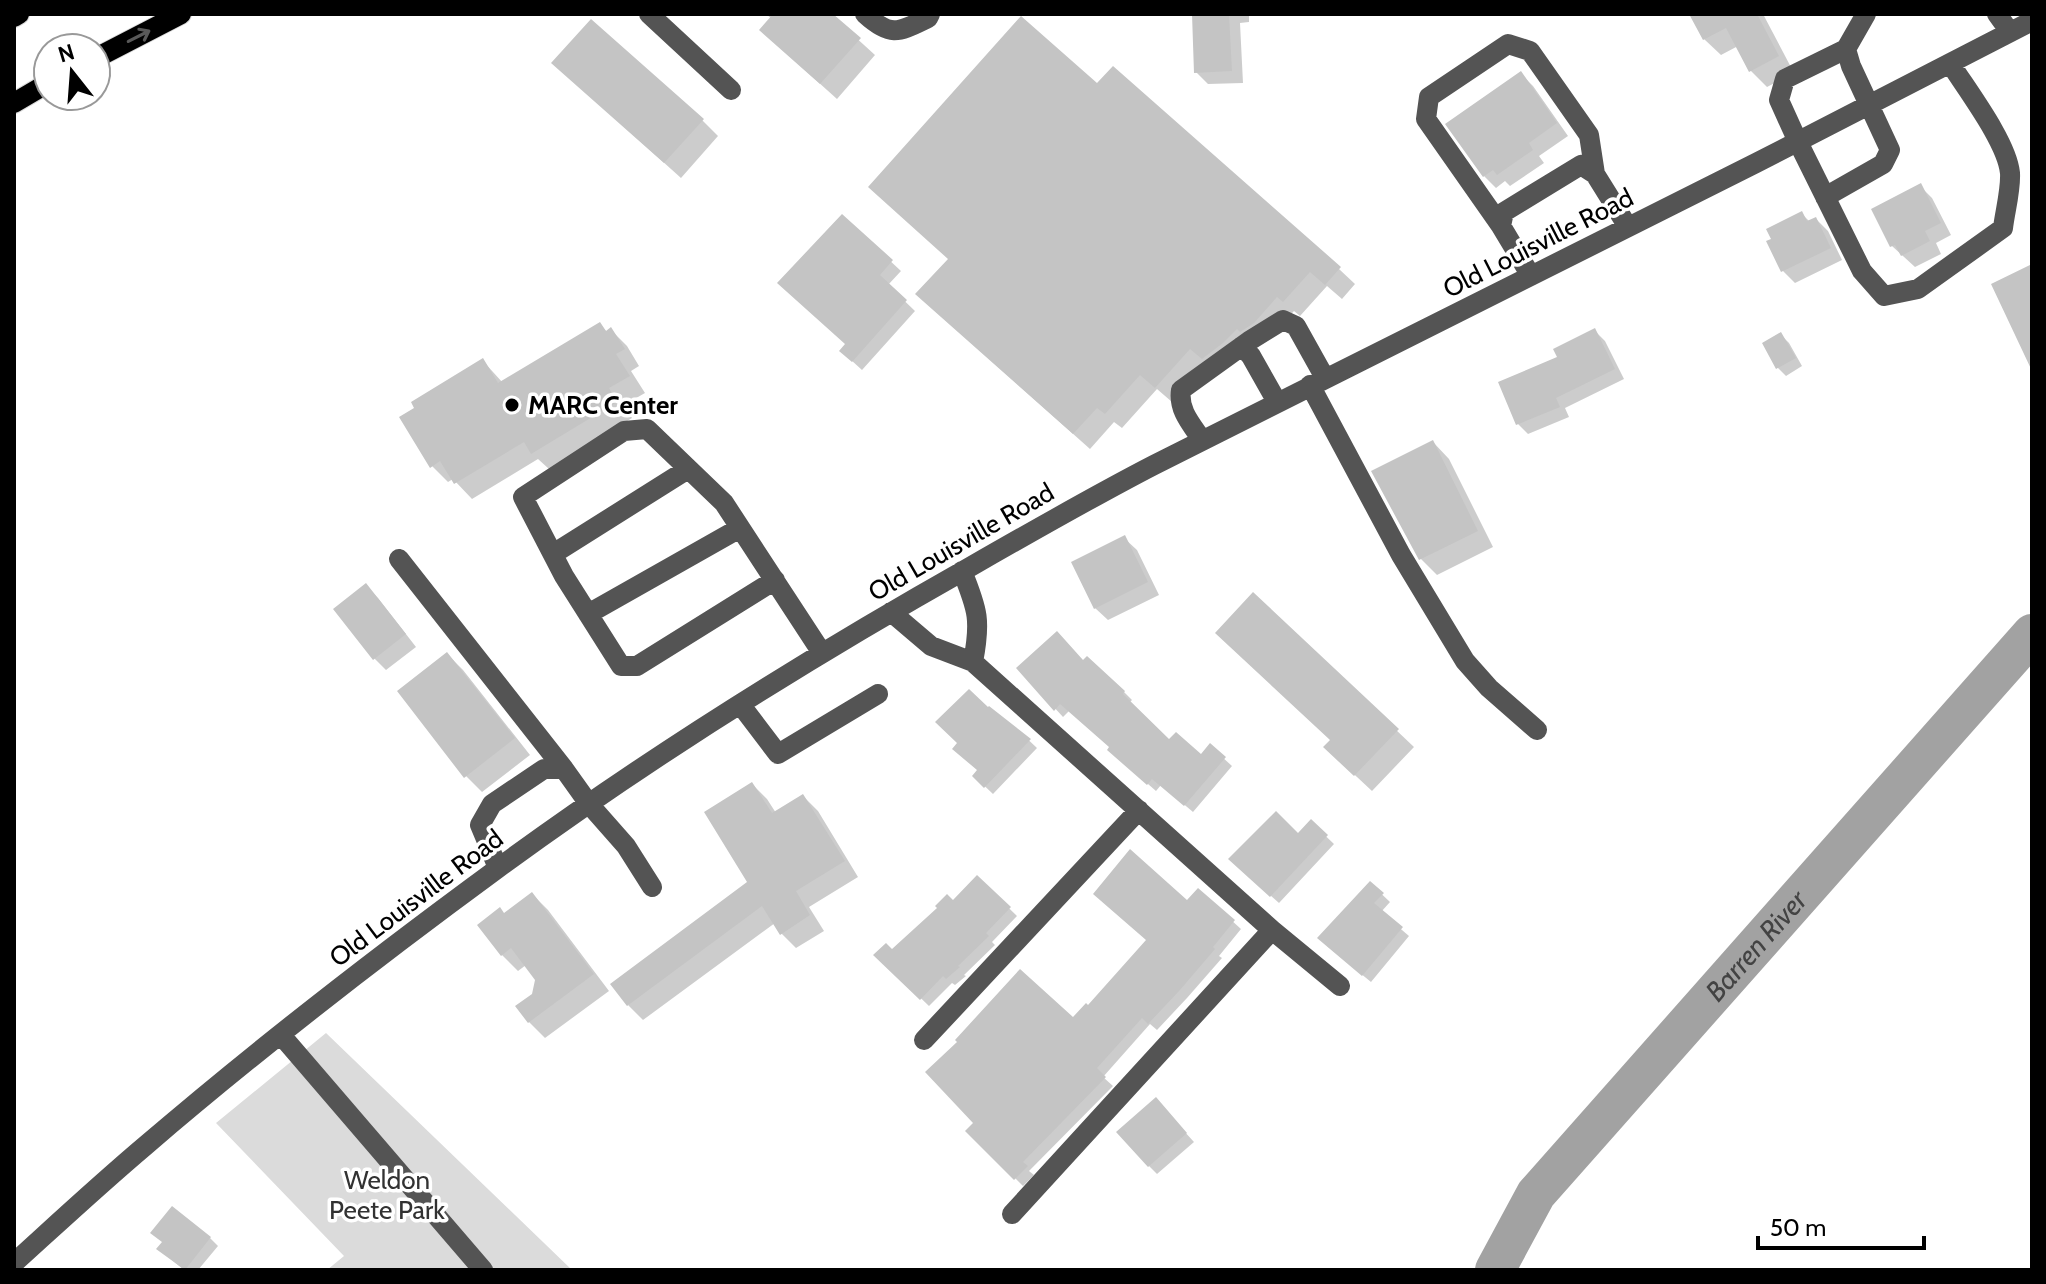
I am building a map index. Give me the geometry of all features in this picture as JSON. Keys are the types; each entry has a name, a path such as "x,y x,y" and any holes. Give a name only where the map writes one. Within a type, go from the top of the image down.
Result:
{"main road":[{"path":"112,50 181,14"},
{"path":"14,103 32,92"}],"street":[{"path":"649,14 731,90"},
{"path":"865,14 879,27 901,31 928,18 930,14"},
{"path":"1866,14 1846,49 1785,79 1779,100 1862,271 1884,296 1918,289 2003,228 2010,173 2007,160 1950,63"},
{"path":"1997,14 2010,32"},
{"name":"Old Louisville Road","path":"14,1263 145,1145 361,971 589,804 822,653 1100,493 2032,21"},
{"path":"1531,276 1501,226 1426,119 1429,97 1508,44 1530,51 1589,135 1595,174 1628,227"},
{"path":"1825,197 1883,164 1890,150 1846,49"},
{"path":"1501,226 1504,212 1581,165 1595,174"},
{"path":"1202,440 1184,413 1179,401 1181,390 1283,320 1296,326 1318,382 1401,555 1465,661 1489,688 1537,730"},
{"path":"1242,346 1277,402"},
{"path":"775,580 637,666 621,666 564,576 523,497 624,431 647,429 724,503 775,580 822,653"},
{"path":"553,554 688,469"},
{"path":"588,614 740,528"},
{"path":"399,559 589,804 626,846 652,887"},
{"path":"962,571 976,605 979,633 973,662"},
{"path":"891,612 931,646 973,662 1272,930 1340,986"},
{"path":"740,704 778,754 878,694"},
{"path":"498,868 480,825 492,804 544,769 564,769"},
{"path":"924,1040 1139,810"},
{"path":"1012,1214 1272,930"},
{"path":"281,1035 483,1270"}],"green space":[{"name":"Weldon Peete Park","path":"326,1033 572,1270 327,1270 344,1256 216,1123"}],"building":[{"path":"773,14 833,14 861,38 820,84 759,30"},
{"path":"1192,14 1229,14 1232,71 1194,73"},
{"path":"1689,14 1757,14 1779,56 1749,72 1726,28 1703,40"},
{"path":"1021,16 1097,83 1113,66 1341,267 1325,285 1310,272 1283,302 1277,297 1254,323 1240,332 1237,329 1202,359 1190,349 1155,388 1140,375 1105,414 1097,408 1073,434 915,294 948,259 868,187"},
{"path":"591,19 704,119 664,163 551,63"},
{"path":"1521,71 1557,123 1529,143 1533,150 1497,175 1493,170 1483,177 1445,124"},
{"path":"1921,183 1941,223 1925,231 1930,241 1901,256 1895,245 1890,247 1871,209"},
{"path":"1802,211 1807,221 1816,217 1831,248 1781,272 1766,241 1771,239 1766,229"},
{"path":"842,214 893,260 880,275 907,300 852,362 839,351 845,344 777,283"},
{"path":"2032,264 2032,371 1991,284"},
{"name":"MARC Center","path":"600,322 606,331 611,327 625,349 616,354 630,376 609,388 617,402 531,454 524,442 454,484 440,461 430,468 399,417 414,408 411,402 483,358 498,383"},
{"path":"1595,328 1615,369 1556,398 1560,407 1516,425 1498,382 1557,357 1553,349"},
{"path":"1781,332 1796,358 1776,369 1762,343"},
{"path":"1433,440 1478,531 1419,560 1371,471"},
{"path":"1125,535 1148,582 1094,609 1071,562"},
{"path":"366,583 406,634 373,660 333,609"},
{"path":"1253,592 1399,729 1354,776 1323,747 1330,740 1215,633"},
{"path":"1057,631 1083,660 1087,656 1125,691 1123,694 1169,739 1176,732 1201,754 1210,743 1226,757 1184,806 1152,779 1147,785 1060,704 1054,711 1016,668"},
{"path":"447,652 515,738 464,778 397,691"},
{"path":"969,689 1031,739 984,788 972,776 977,770 952,749 957,743 935,722"},
{"path":"752,782 772,813 803,794 845,861 796,891 810,915 780,935 762,906 627,1006 610,984 747,882 704,812"},
{"path":"1276,811 1298,833 1311,819 1328,835 1270,897 1228,859"},
{"path":"1130,849 1187,900 1198,888 1235,920 1180,990 1148,1024 1142,1018 1097,1068 1106,1077 1023,1162 1028,1166 1014,1180 965,1131 973,1123 925,1072 957,1042 955,1040 1020,969 1073,1017 1086,1003 1088,1005 1146,940 1093,894"},
{"path":"977,875 1011,907 960,967 946,979 943,976 920,1000 873,955 886,943 892,949 937,908 935,906 947,894 953,900"},
{"path":"1370,881 1384,893 1374,903 1403,927 1362,976 1317,938"},
{"path":"532,892 594,974 528,1023 515,1006 532,994 535,980 511,948 501,956 477,925 500,907 504,913"},
{"path":"1156,1097 1187,1133 1148,1167 1116,1132"},
{"path":"172,1206 211,1237 185,1270 156,1249 162,1242 150,1233"}],"waterway":[{"name":"Barren River","path":"1495,1270 1536,1194 2032,634"}],"place":[{"name":"MARC Center","path":"512,405"}]}
